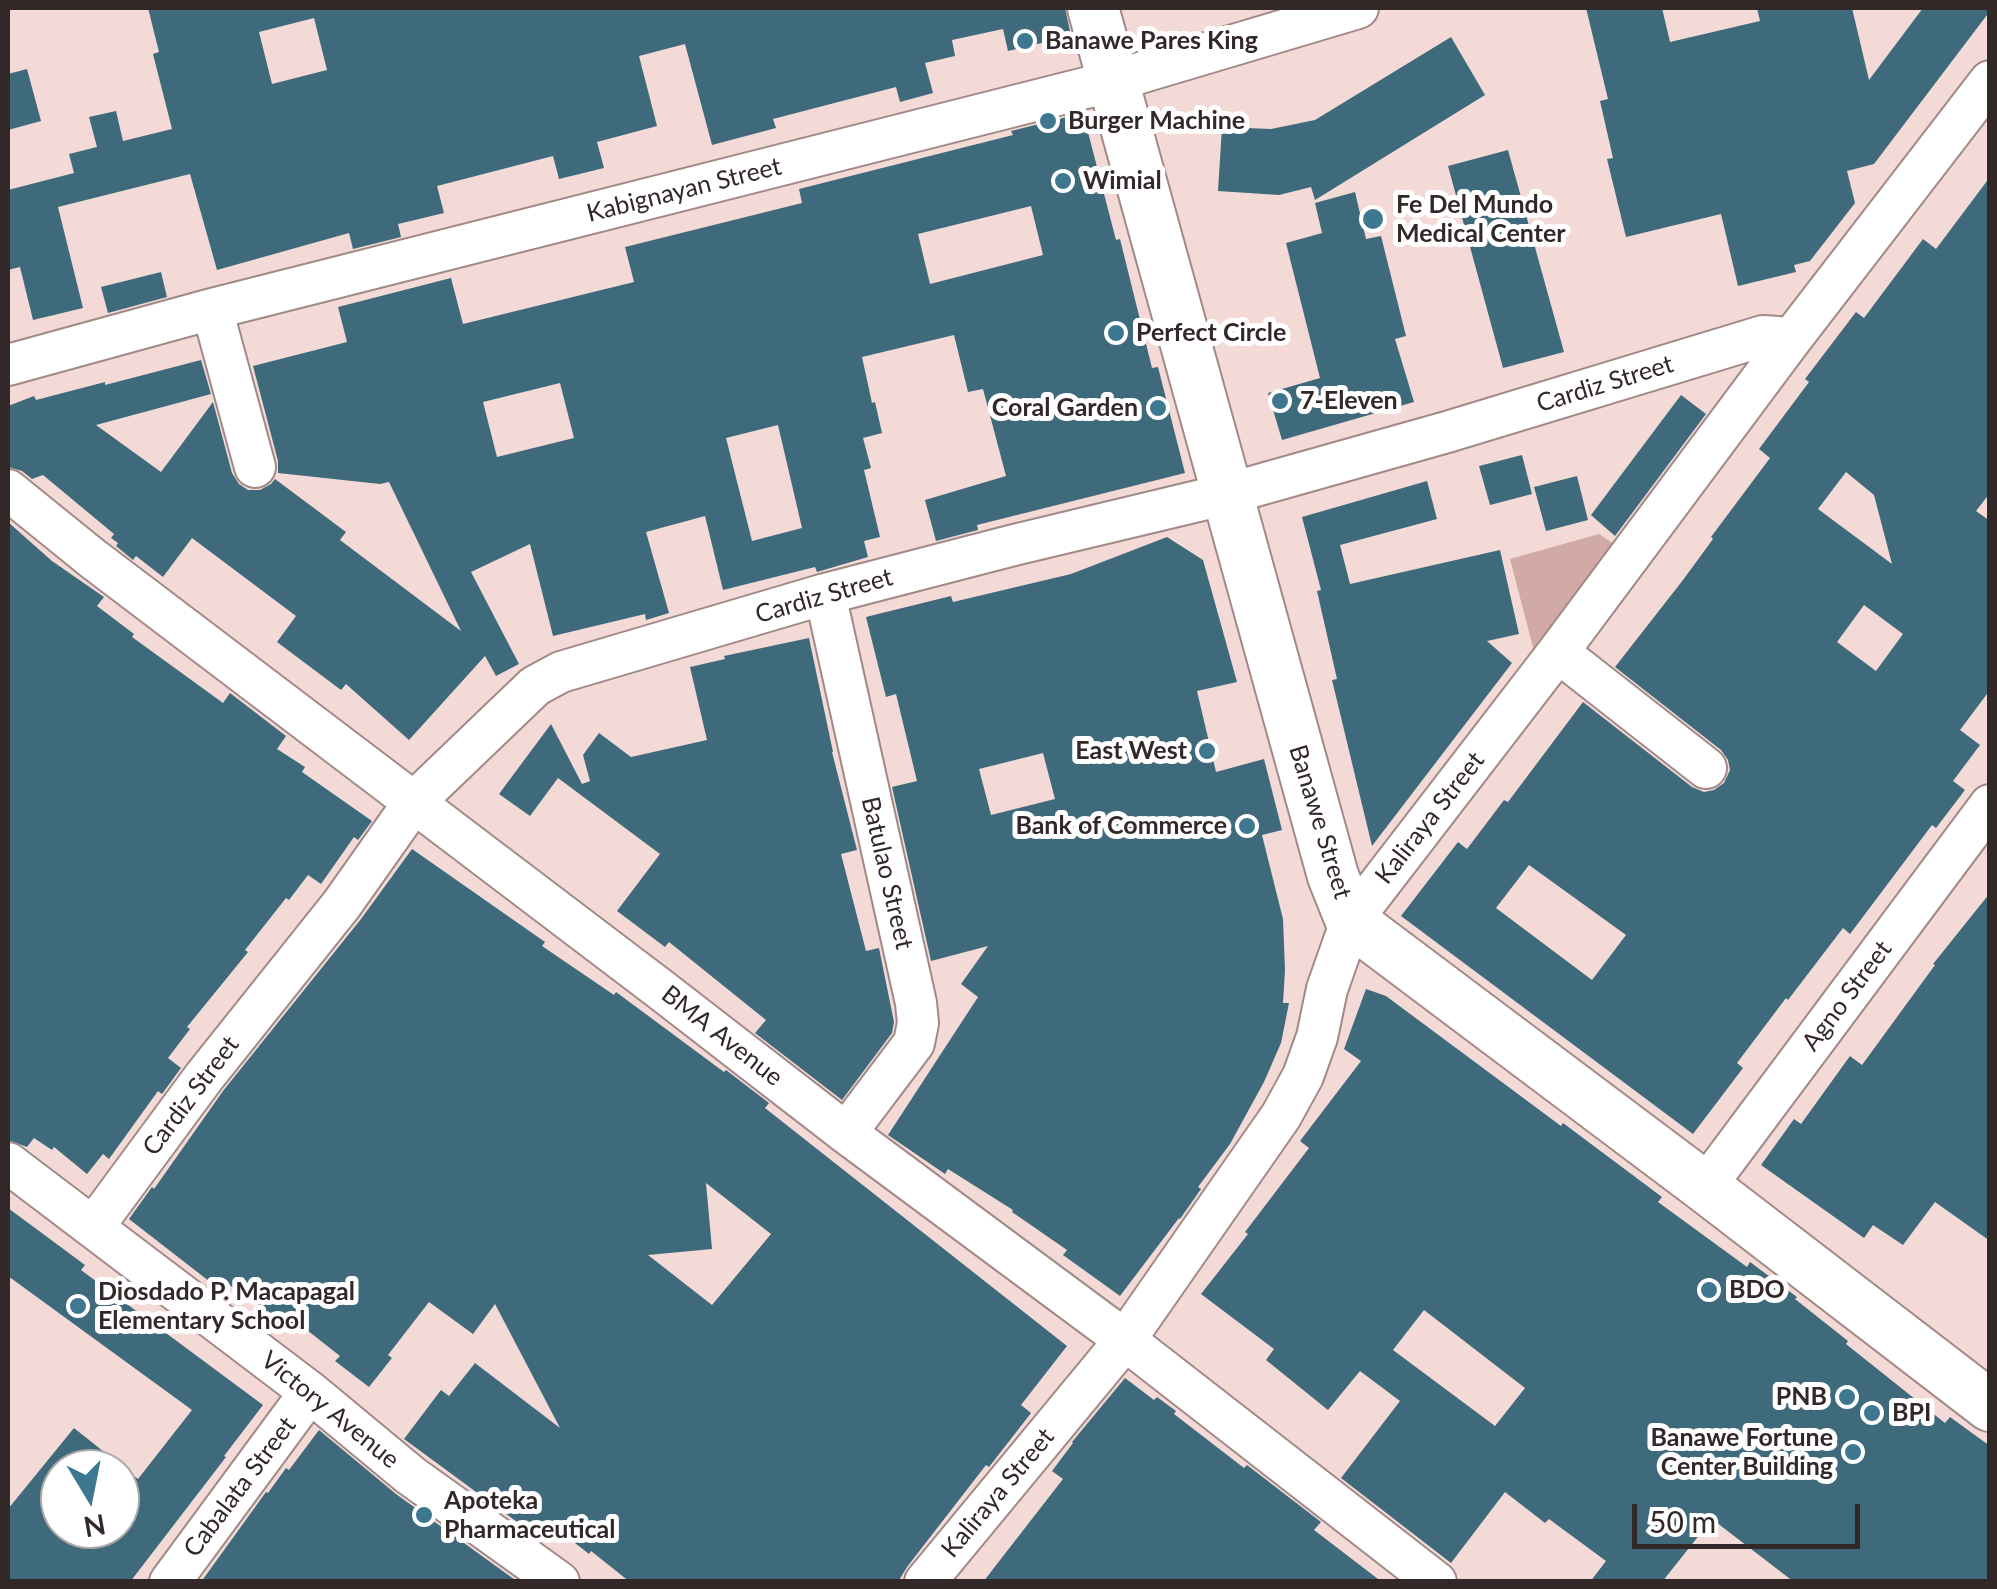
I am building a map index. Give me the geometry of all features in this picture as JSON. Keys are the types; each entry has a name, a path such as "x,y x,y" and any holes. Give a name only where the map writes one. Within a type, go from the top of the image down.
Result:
{"main road":[{"name":"Banawe Street","path":"1093,8 1333,876 1351,921 1990,1406"}],"street":[{"name":"Kabignayan Street","path":"8,365 212,309 1113,81 1358,8"},
{"name":"Kaliraya Street","path":"926,1582 1125,1340 1273,1128 1303,1076 1351,921 1990,81"},
{"path":"212,309 255,467"},
{"name":"Cardiz Street","path":"94,1226 204,1077 342,904 414,802 535,686 561,672 825,594 1227,494 1764,336 1778,336 1789,342"},
{"name":"BMA Avenue","path":"8,490 846,1133 1125,1340 1436,1582"},
{"name":"Batulao Street","path":"825,594 918,1022 914,1043 846,1133"},
{"path":"1558,652 1706,768"},
{"name":"Agno Street","path":"1705,1187 1990,805"},
{"name":"Victory Avenue","path":"8,1163 310,1392 410,1475 559,1582"},
{"name":"Cabalata Street","path":"170,1582 310,1392"}],"shaded area":[{"path":"1599,534 1623,550 1537,663 1510,559"}],"building":[{"path":"148,8 1065,8 1071,36 1008,51 1003,29 952,40 955,56 925,63 933,93 900,102 896,87 773,119 776,128 712,145 685,44 639,56 657,126 597,142 604,168 559,179 553,156 437,186 444,213 398,224 401,237 353,249 349,233 217,270 190,174 58,207 83,308 33,320 20,267 8,270 8,190 74,173 69,154 97,147 89,117 116,111 123,141 172,129 153,54 159,52","holes":["314,18 327,70 272,84 259,32"]},
{"path":"1586,8 1662,8 1670,42 1760,21 1757,8 1852,8 1869,80 1923,8 1990,11 1874,164 1847,171 1855,203 1810,261 1794,265 1796,272 1738,286 1721,214 1626,237 1607,159 1613,158 1600,101 1608,99"},
{"path":"1451,37 1485,95 1315,200 1311,187 1279,195 1218,191 1222,127 1271,129 1315,120"},
{"path":"27,69 41,121 8,130 8,74"},
{"path":"1083,113 1152,368 1158,367 1185,473 977,525 978,530 936,541 925,500 1006,476 983,389 968,392 954,335 862,357 882,433 863,438 871,468 864,470 880,537 864,541 868,557 817,572 815,567 723,590 705,516 646,532 669,613 646,620 645,614 553,636 530,544 471,572 519,664 496,676 485,656 409,740 346,684 341,690 277,642 296,616 192,538 163,577 116,546 118,543 111,538 114,534 43,475 32,479 8,467 8,406 34,396 36,400 201,360 211,394 96,425 161,472 213,402 232,473 239,484 248,490 260,490 275,479 346,532 340,540 461,631 389,482 278,473 253,366 347,342 338,307 451,278 463,324 634,282 625,247 802,203 799,189 1013,135 1011,131","holes":["1031,206 1043,255 930,284 918,234","560,383 574,438 497,457 483,402","778,425 802,528 752,541 726,438"]},
{"path":"1508,150 1564,352 1503,368 1448,166"},
{"path":"1990,177 1990,493 1976,511 1990,521 1990,690 1960,730 1980,745 1953,781 1965,790 1936,828 1932,825 1850,934 1843,928 1786,998 1737,1063 1743,1068 1693,1134 1401,916 1458,842 1467,849 1504,800 1508,802 1583,702 1692,787 1704,792 1724,783 1730,770 1721,750 1615,667 1770,458 1759,449 1856,312 1864,318 1923,239 1936,249","holes":["1846,472 1874,495 1892,564 1818,509","1864,605 1903,634 1876,671 1837,642","1529,865 1626,935 1592,980 1496,908"]},
{"path":"1355,192 1366,239 1381,236 1406,336 1395,339 1414,402 1282,440 1268,393 1320,378 1286,243 1322,233 1315,203"},
{"path":"161,272 167,297 108,313 101,287"},
{"path":"1681,395 1706,414 1615,536 1591,515"},
{"path":"1522,455 1532,494 1490,505 1479,466"},
{"path":"1577,476 1588,520 1546,531 1534,487"},
{"path":"1427,481 1437,519 1340,545 1350,584 1500,550 1519,634 1487,641 1512,663 1372,846 1332,680 1337,679 1317,591 1321,590 1302,517"},
{"path":"8,522 52,561 104,597 97,606 134,634 132,637 223,703 230,693 286,736 277,749 305,767 302,772 372,821 358,840 354,837 321,884 308,875 289,900 286,898 187,1027 190,1029 168,1058 181,1068 162,1094 158,1091 109,1159 103,1154 87,1174 54,1147 52,1150 34,1138 27,1147 8,1140"},
{"path":"1167,537 1203,560 1237,682 1197,691 1216,772 1264,759 1282,830 1262,835 1283,919 1283,1003 1289,1003 1281,1043 1230,1144 1180,1219 1120,1296 1063,1255 1067,1250 1013,1210 948,1169 945,1174 888,1135 978,997 961,984 988,946 931,961 892,787 917,781 896,694 886,697 866,617 951,596 953,602 1071,574","holes":["1043,753 1055,799 991,815 979,769"]},
{"path":"809,638 857,850 841,854 866,951 879,948 894,1022 892,1033 842,1100 755,1033 766,1020 669,942 665,947 617,911 660,854 558,778 530,816 499,794 551,724 582,784 590,781 583,755 599,733 631,757 707,740 690,667"},
{"path":"412,849 545,942 542,946 614,995 616,992 726,1070 769,1103 765,1108 1067,1346 1021,1405 1031,1413 989,1467 986,1465 898,1582 630,1582 566,1536 560,1543 538,1525 532,1533 404,1439 441,1390 449,1396 475,1363 560,1428 495,1304 473,1334 429,1302 369,1387 335,1361 340,1356 298,1323 292,1331 220,1278 214,1285 129,1219 223,1091","holes":["706,1183 771,1234 712,1305 648,1255 712,1249"]},
{"path":"1990,893 1990,1241 1935,1202 1903,1245 1873,1225 1864,1238 1761,1165 1794,1119 1801,1124 1850,1056 1862,1065 1933,964"},
{"path":"1366,989 1386,996 1662,1197 1658,1202 1747,1267 1750,1262 1797,1297 1848,1341 1846,1344 1945,1423 1950,1417 1990,1446 1990,1582 1794,1582 1712,1519 1662,1582 1590,1582 1606,1561 1549,1519 1545,1523 1505,1492 1451,1563 1341,1478 1400,1401 1360,1371 1328,1410 1266,1360 1274,1349 1201,1294 1309,1148 1300,1141 1361,1061 1344,1049","holes":["1424,1310 1525,1388 1495,1426 1393,1350"]},
{"path":"8,1208 85,1265 81,1270 263,1405 130,1582 8,1582 8,1509 40,1470 40,1549 140,1549 140,1476 192,1410 8,1276"},
{"path":"1125,1378 1154,1400 1157,1397 1244,1468 1247,1465 1321,1522 1314,1530 1382,1582 983,1582 1063,1479 1052,1471 1072,1442"},
{"path":"74,1428 100,1449 57,1449"},
{"path":"319,1430 396,1494 518,1582 201,1582 266,1492 286,1468 289,1470"}],"place":[{"name":"Banawe Pares King","path":"1025,41"},
{"name":"Burger Machine","path":"1048,121"},
{"name":"Wimial","path":"1063,181"},
{"name":"Fe Del Mundo Medical Center","path":"1373,219"},
{"name":"Perfect Circle","path":"1116,333"},
{"name":"7-Eleven","path":"1280,401"},
{"name":"Coral Garden","path":"1158,408"},
{"name":"East West","path":"1207,751"},
{"name":"Bank of Commerce","path":"1247,826"},
{"name":"BDO","path":"1709,1290"},
{"name":"Diosdado P. Macapagal Elementary School","path":"78,1306"},
{"name":"PNB","path":"1847,1397"},
{"name":"BPI","path":"1872,1413"},
{"name":"Banawe Fortune Center Building","path":"1853,1452"},
{"name":"Apoteka Pharmaceutical","path":"424,1515"}]}
